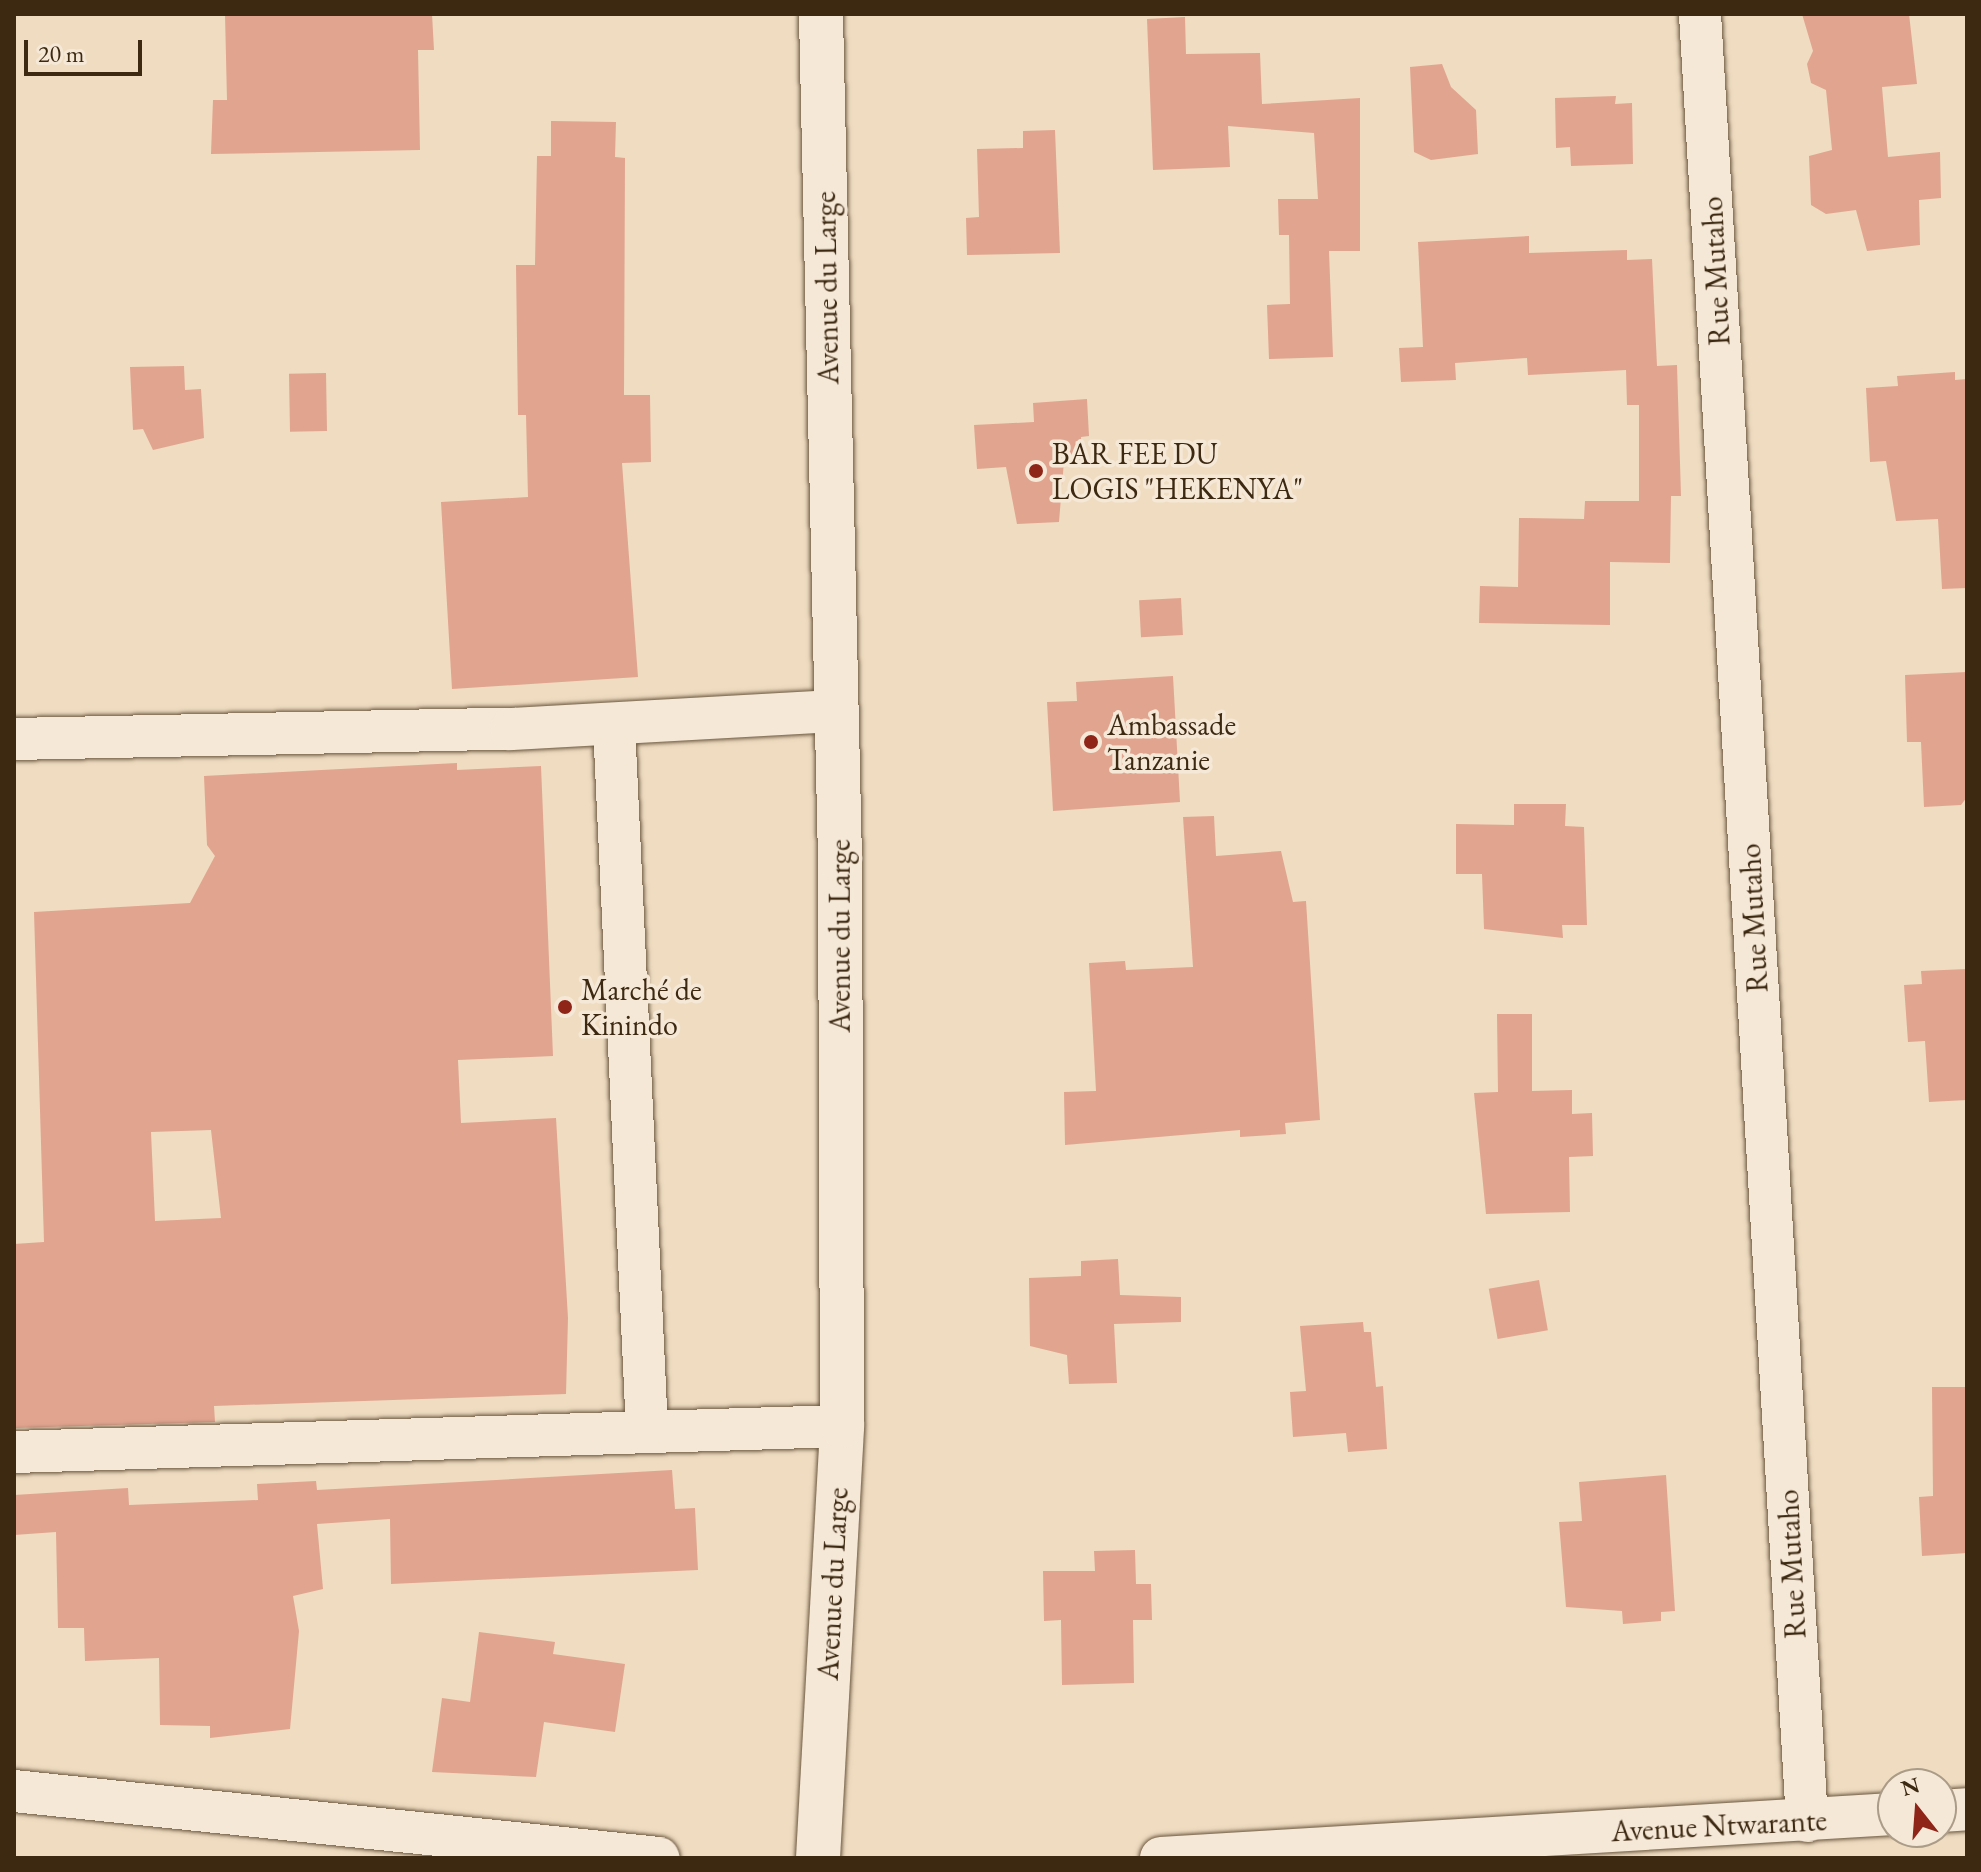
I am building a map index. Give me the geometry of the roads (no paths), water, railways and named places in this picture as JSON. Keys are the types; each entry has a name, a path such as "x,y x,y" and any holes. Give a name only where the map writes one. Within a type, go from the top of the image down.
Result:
{"main road":[{"name":"Avenue du Large","path":"818,1858 842,1426 836,711 821,14"}],"street":[{"name":"Rue Mutaho","path":"1700,14 1807,1821"},
{"path":"14,739 614,725 836,711"},
{"path":"614,725 647,1431"},
{"path":"14,1452 842,1426"},
{"path":"14,1791 659,1858"},
{"name":"Avenue Ntwarante","path":"1161,1858 1877,1815"}],"place":[{"name":"BAR FEE DU LOGIS \"HEKENYA\"","path":"1036,471"},
{"name":"Ambassade Tanzanie","path":"1091,742"},
{"name":"Marché de Kinindo","path":"565,1007"}]}
